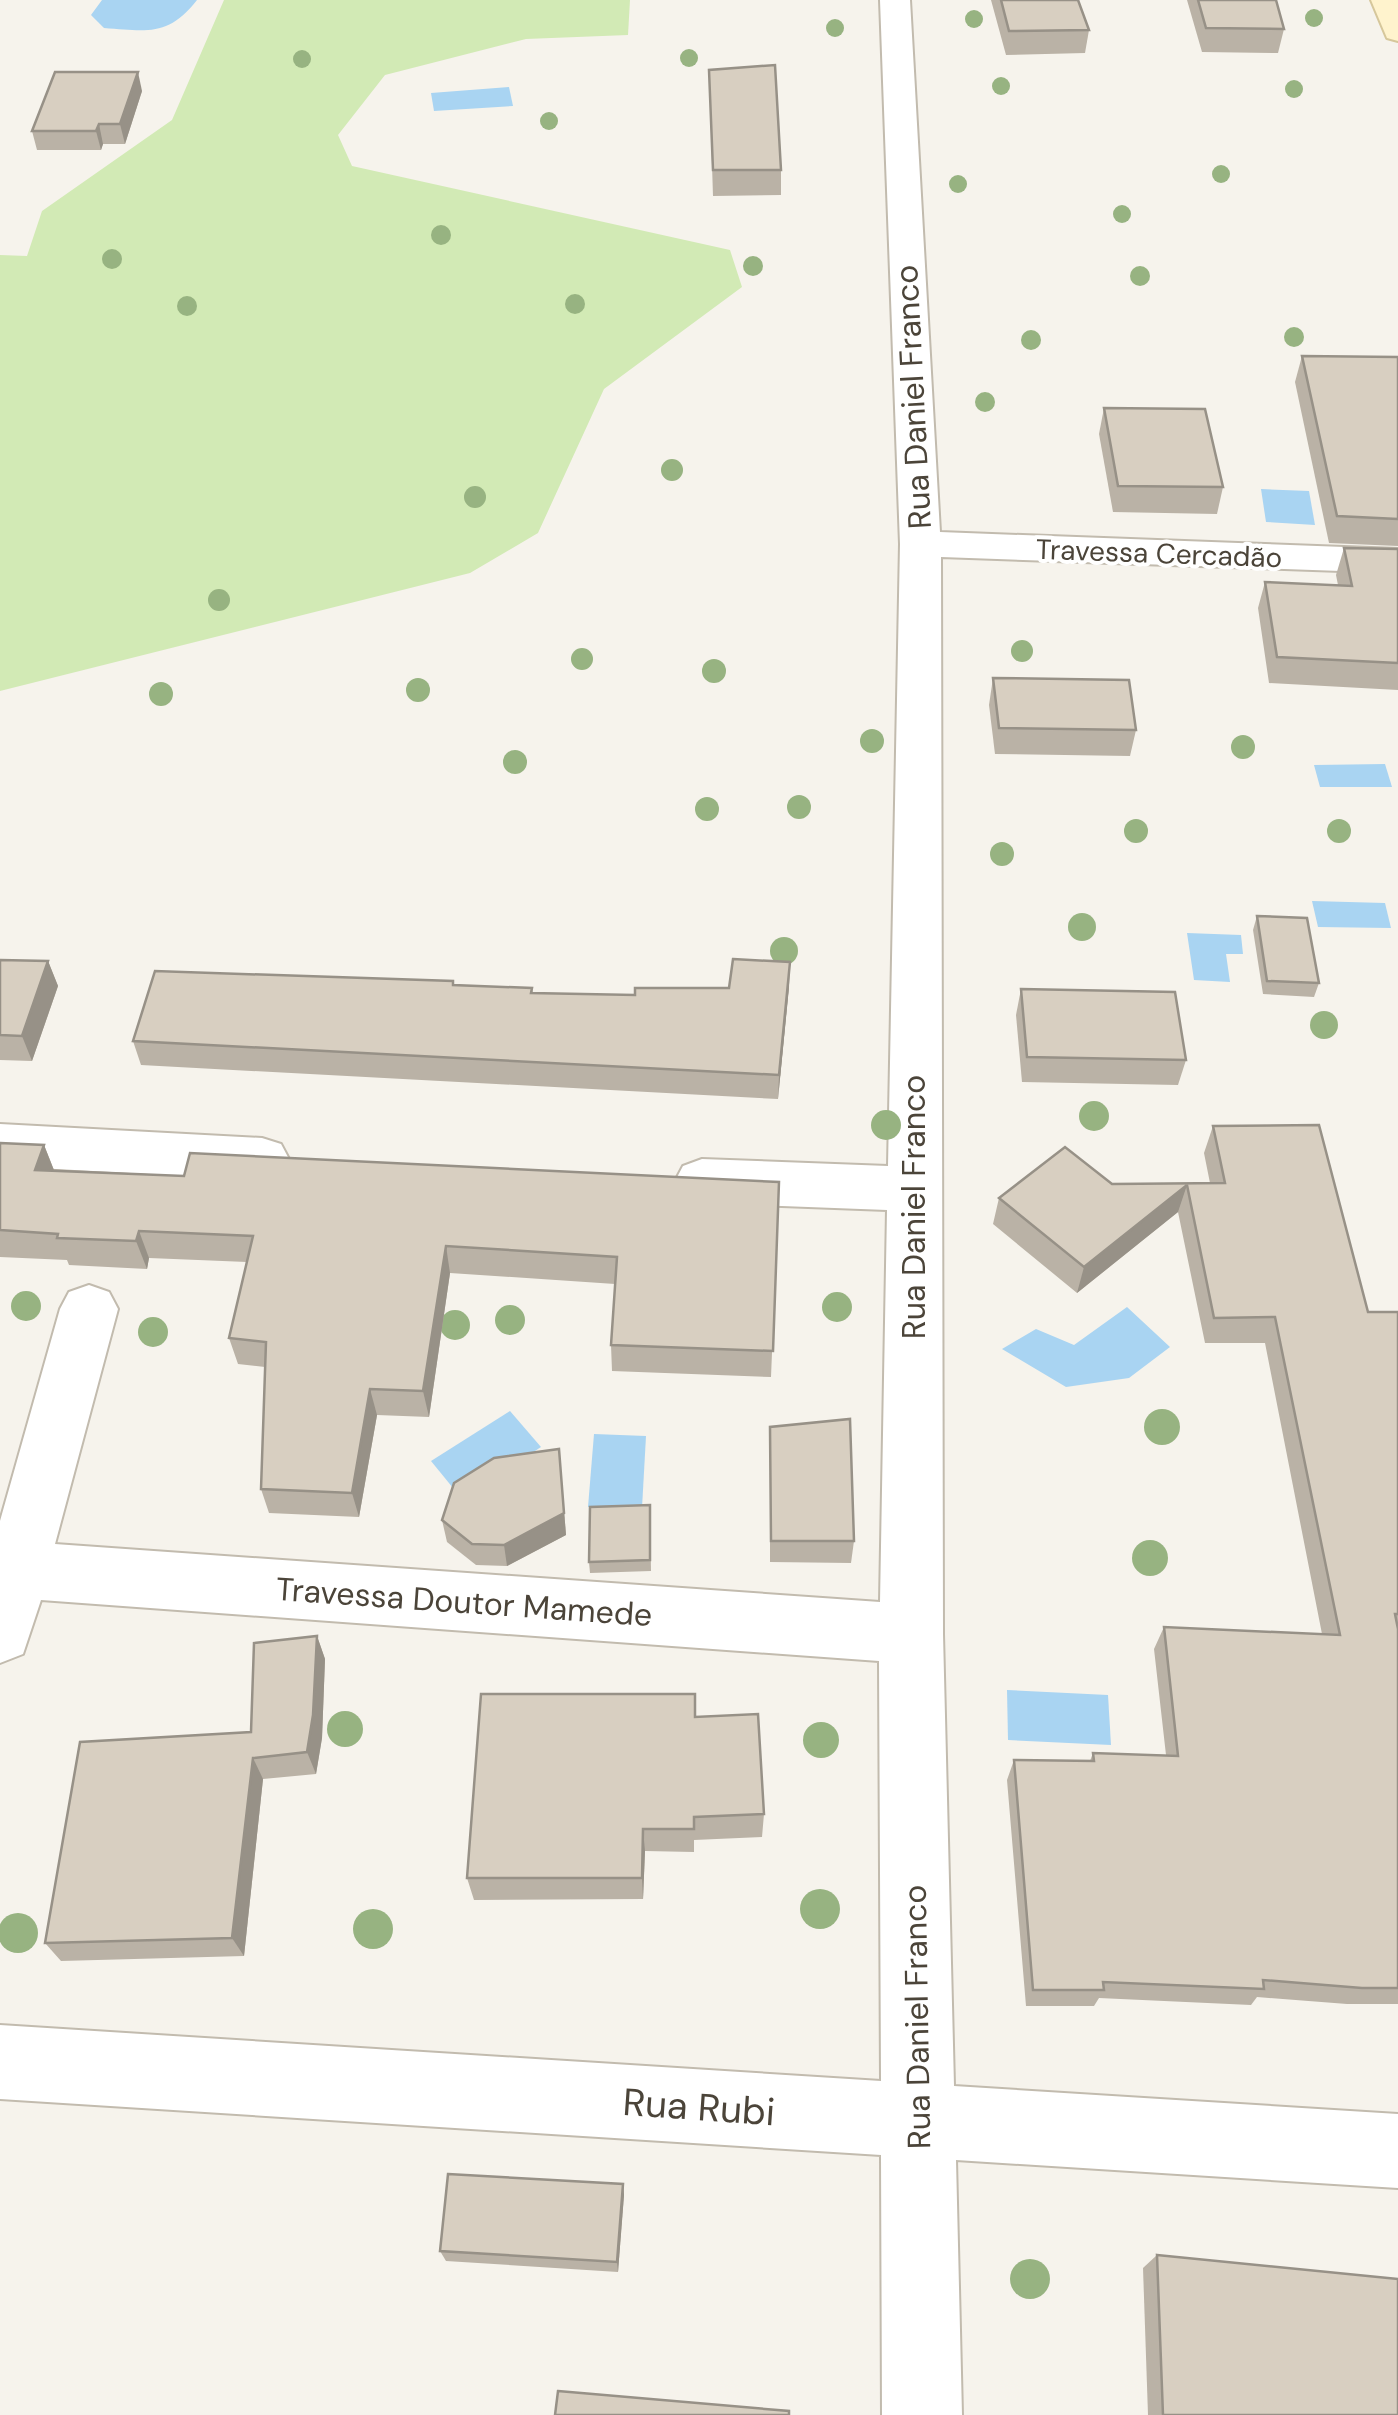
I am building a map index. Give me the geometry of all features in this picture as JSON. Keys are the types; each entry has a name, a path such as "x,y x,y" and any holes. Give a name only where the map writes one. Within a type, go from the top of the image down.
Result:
{"street":[{"name":"Rua Daniel Franco","path":"894,0 920,544 911,1634 922,2415"},
{"path":"1386,0 1398,32"},
{"name":"Travessa Cercadão","path":"920,544 1398,561"},
{"path":"0,1145 316,1162"},
{"path":"662,1180 914,1189"},
{"path":"0,1633 89,1309"},
{"name":"Travessa Doutor Mamede","path":"17,1570 911,1634"},
{"name":"Rua Rubi","path":"0,2062 1398,2150"}],"green space":[{"path":"224,0 630,0 628,35 526,39 385,75 338,135 352,166 730,250 742,287 604,389 538,533 470,573 0,691 0,255 27,256 42,211 172,120"}],"water":[{"path":"102,0 197,0 166,26 145,30 104,28 91,15"},
{"path":"509,87 513,106 434,111 431,93"},
{"path":"1261,489 1309,491 1315,525 1266,522"},
{"path":"1385,764 1392,787 1320,787 1314,765"},
{"path":"1312,901 1385,903 1391,928 1318,927"},
{"path":"1187,933 1241,935 1243,954 1226,954 1230,982 1194,980"},
{"path":"1127,1307 1170,1347 1129,1378 1066,1387 1002,1349 1036,1329 1074,1345"},
{"path":"510,1411 541,1447 462,1499 431,1461"},
{"path":"594,1434 646,1436 642,1508 588,1507"},
{"path":"1007,1690 1108,1695 1111,1745 1008,1740"}],"building":[{"path":"1001,0 1078,0 1089,30 1009,31"},
{"path":"1198,0 1276,0 1284,29 1206,28"},
{"path":"775,65 781,170 713,170 709,70"},
{"path":"55,72 138,72 120,124 99,124 96,131 32,131"},
{"path":"1302,356 1398,357 1398,519 1337,516"},
{"path":"1104,408 1205,409 1223,487 1118,486"},
{"path":"1344,548 1398,549 1398,663 1277,657 1265,582 1352,586"},
{"path":"993,678 1129,680 1136,730 999,728"},
{"path":"1257,916 1307,918 1319,983 1267,981"},
{"path":"733,959 790,962 779,1075 133,1041 155,971 453,981 453,985 532,988 531,993 635,995 635,988 729,988"},
{"path":"0,960 48,961 22,1036 0,1035"},
{"path":"1021,989 1175,992 1186,1060 1027,1057"},
{"path":"1319,1125 1368,1312 1398,1312 1398,1988 1263,1980 1264,1989 1103,1982 1104,1990 1033,1990 1014,1760 1094,1761 1093,1753 1178,1756 1164,1627 1340,1635 1275,1317 1214,1318 1187,1185 1084,1267 999,1198 1065,1147 1112,1184 1225,1183 1213,1126"},
{"path":"0,1143 44,1145 35,1170 184,1176 190,1153 779,1182 773,1351 611,1345 617,1257 446,1246 423,1391 370,1389 352,1493 261,1489 266,1342 229,1338 253,1236 139,1231 136,1241 57,1238 58,1234 0,1230"},
{"path":"850,1419 854,1541 771,1541 770,1427"},
{"path":"559,1449 564,1513 504,1545 472,1544 442,1520 454,1483 494,1458"},
{"path":"650,1505 650,1560 589,1562 590,1507"},
{"path":"317,1636 307,1752 253,1758 232,1938 45,1943 80,1742 251,1732 254,1643"},
{"path":"481,1694 695,1694 695,1717 758,1714 764,1814 694,1817 694,1829 643,1829 642,1878 467,1878"},
{"path":"448,2174 623,2184 617,2262 440,2251"},
{"path":"1157,2255 1398,2279 1398,2415 1163,2415"},
{"path":"558,2391 789,2411 789,2415 555,2415"}]}
